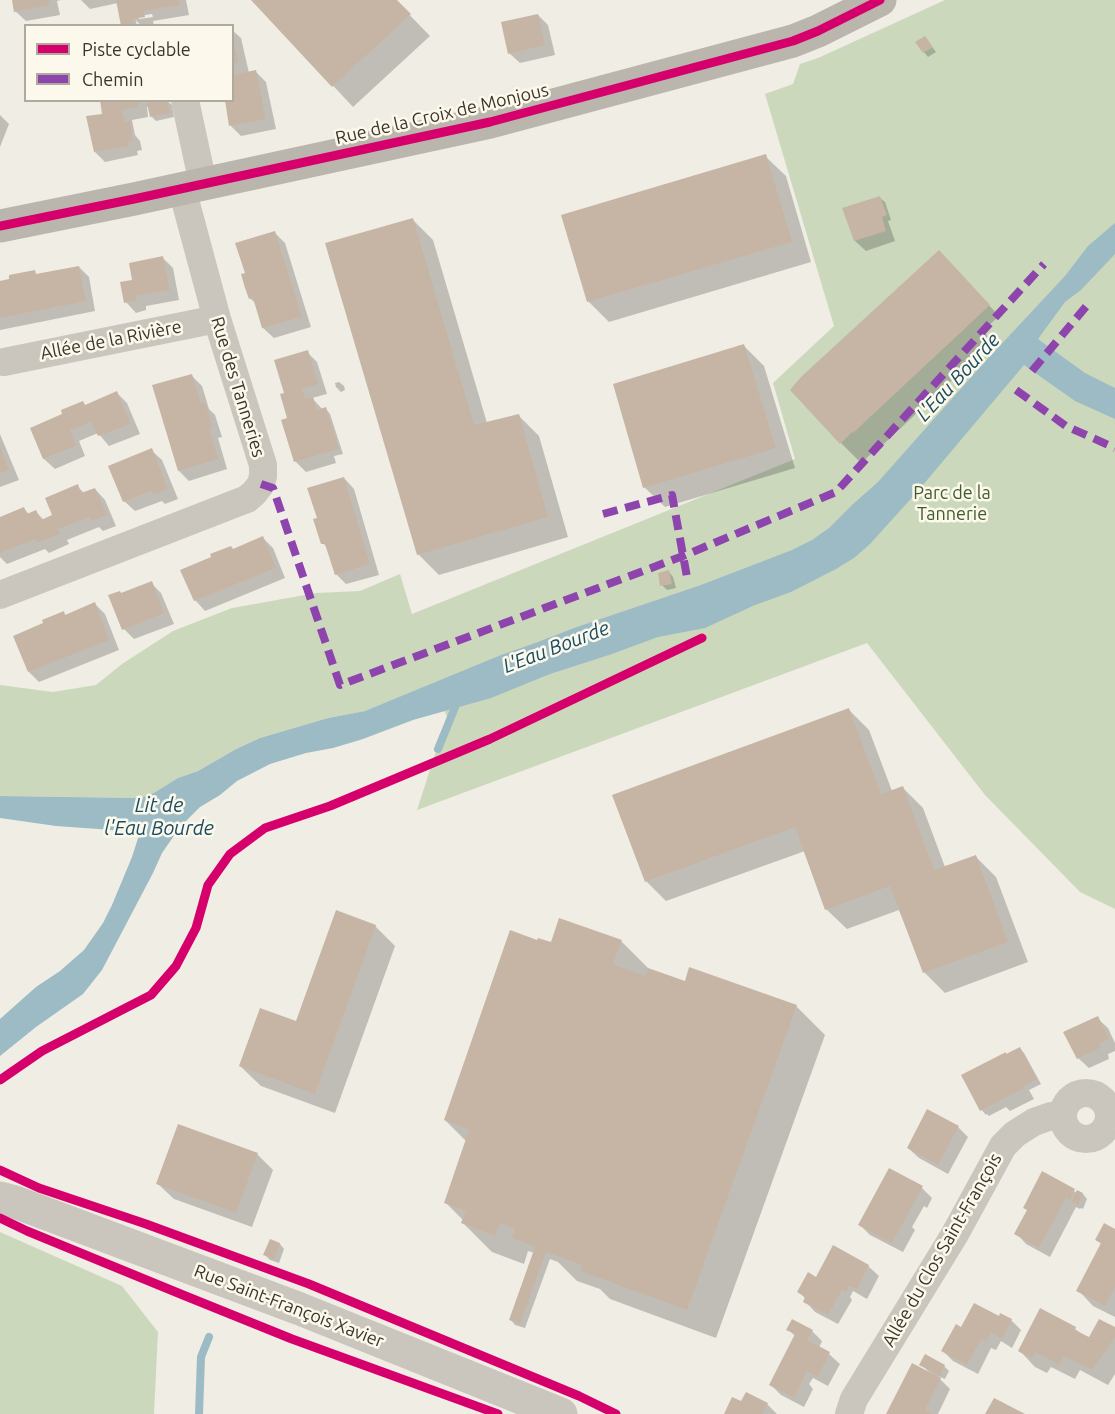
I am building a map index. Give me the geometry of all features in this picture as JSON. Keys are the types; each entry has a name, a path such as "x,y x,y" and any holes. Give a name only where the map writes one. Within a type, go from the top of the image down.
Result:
{"main road":[{"name":"Rue de la Croix de Monjous","path":"0,226 490,122 793,41 818,32 880,0"}],"street":[{"name":"Rue des Tanneries","path":"0,595 247,499 261,484 263,465 217,319 192,187 185,102"},
{"name":"Allée de la Rivière","path":"4,362 217,319"},
{"name":"Allée du Clos Saint-François","path":"849,1414 854,1399 955,1234 1003,1146 1015,1134 1034,1122 1051,1116 1062,1116"},
{"name":"Rue Saint-François Xavier","path":"5,1197 309,1313 561,1414"}],"green space":[{"name":"Parc de la Tannerie","path":"945,0 1115,0 1115,909 1080,892 985,795 867,643 417,810 447,717 433,684 365,711 328,718 260,738 198,771 178,778 154,794 140,798 0,796 0,685 53,692 96,685 122,664 173,631 232,608 316,593 360,591 400,574 412,614 795,459 773,383 834,326 765,94 793,84 800,64"},
{"path":"0,1232 122,1286 158,1332 154,1414 0,1414"}],"water":[{"name":"Lit de l'Eau Bourde","path":"1115,223 1115,254 1081,290 1065,302 1038,339 1085,373 1115,388 1115,419 1075,401 1024,365 870,544 854,558 836,569 791,592 755,605 705,628 658,637 550,674 491,698 413,720 333,748 306,753 270,764 237,781 200,807 180,827 162,853 102,970 83,994 0,1056 0,1019 36,987 60,971 84,950 103,923 112,905 140,832 56,826 0,818 0,796 140,798 260,738 328,718 365,711 501,655 701,585 812,540 829,528 878,482 1065,276 1088,246"}],"building":[{"path":"12,0 49,0 50,5 14,12"},
{"path":"116,0 179,0 180,5 144,11 145,17 132,19 134,24 121,24"},
{"path":"251,0 397,0 411,14 332,87"},
{"path":"538,14 545,45 508,54 501,22"},
{"path":"925,36 933,47 923,53 915,42"},
{"path":"234,44 239,63 234,64"},
{"path":"256,70 266,119 229,126 225,102 234,102 234,75"},
{"path":"100,102 138,102 139,107 122,110 125,122 130,121 133,141 128,141 129,146 94,152 86,116 102,114"},
{"path":"168,102 170,113 150,117 147,103"},
{"path":"766,154 792,242 587,302 561,215"},
{"path":"880,196 887,215 882,217 886,231 854,241 842,208"},
{"path":"413,218 474,425 519,414 548,517 417,555 325,243"},
{"path":"275,231 302,317 262,328 253,298 249,299 245,288 241,274 245,273 235,243"},
{"path":"939,250 990,305 840,444 790,390 801,377"},
{"path":"163,256 170,290 136,296 137,300 124,303 120,282 132,280 129,263"},
{"path":"79,266 86,301 0,318 0,281 9,279 9,275 35,270 36,274"},
{"path":"744,344 776,448 643,488 613,384"},
{"path":"308,350 318,384 302,389 305,399 313,397 317,410 326,407 339,449 294,462 281,420 287,418 280,394 284,393 274,360"},
{"path":"192,374 201,403 205,403 209,415 212,427 209,428 218,459 178,471 152,385"},
{"path":"117,391 131,424 98,436 91,422 70,430 76,446 43,459 30,428 62,414 61,410 83,401 85,405"},
{"path":"0,447 9,470 0,473"},
{"path":"152,448 168,489 154,495 151,491 123,502 108,466"},
{"path":"344,477 370,564 335,575 325,544 321,544 313,519 317,518 307,488"},
{"path":"78,484 81,493 95,488 107,515 91,521 90,517 58,529 60,534 37,543 36,539 0,553 0,517 24,507 27,514 36,510 41,520 52,515 45,498"},
{"path":"263,536 276,568 194,601 180,570 211,557 210,554 231,546 233,549"},
{"path":"669,570 672,584 660,586 658,573"},
{"path":"152,581 164,613 122,630 108,595 120,591 121,593"},
{"path":"95,602 109,640 28,672 13,636 43,623 42,620 64,611 65,615"},
{"path":"849,708 881,794 903,786 934,870 976,855 1008,942 923,973 890,886 825,910 795,827 645,882 612,795"},
{"path":"336,910 376,925 315,1094 239,1066 260,1008 296,1021"},
{"path":"559,918 622,940 613,964 645,976 648,968 685,981 689,967 797,1005 687,1310 580,1271 582,1265 546,1252 520,1324 509,1320 535,1247 512,1238 515,1229 500,1223 495,1236 461,1223 466,1211 444,1203 469,1130 444,1120 510,930 537,940 538,938 551,942"},
{"path":"1098,1016 1109,1039 1099,1044 1100,1048 1077,1059 1063,1032"},
{"path":"1020,1047 1037,1079 1023,1086 1025,1088 980,1111 961,1075"},
{"path":"927,1109 959,1126 938,1165 907,1148"},
{"path":"178,1124 258,1153 236,1213 156,1184"},
{"path":"889,1168 923,1186 892,1243 858,1225"},
{"path":"1042,1171 1075,1189 1070,1200 1066,1198 1039,1248 1014,1234 1027,1210 1023,1208"},
{"path":"1077,1190 1083,1193 1078,1205 1071,1202"},
{"path":"1104,1223 1115,1229 1115,1287 1105,1306 1076,1291 1101,1243 1095,1240"},
{"path":"270,1239 280,1243 274,1259 263,1255"},
{"path":"833,1245 869,1265 857,1289 849,1286 846,1292 842,1290 828,1315 803,1302 805,1297 797,1292 808,1272 816,1277"},
{"path":"974,1303 999,1316 1000,1313 1012,1319 1002,1339 991,1332 986,1341 981,1339 967,1365 941,1351 956,1324 961,1327"},
{"path":"1040,1308 1076,1327 1075,1330 1089,1337 1099,1319 1115,1327 1115,1337 1092,1370 1064,1356 1059,1365 1035,1352 1032,1359 1018,1351"},
{"path":"792,1319 813,1330 807,1340 830,1352 818,1377 807,1371 794,1398 769,1385 795,1334 786,1330"},
{"path":"925,1354 945,1365 940,1376 919,1365"},
{"path":"912,1363 941,1378 925,1410 932,1414 886,1414"},
{"path":"746,1392 768,1403 762,1414 724,1414 732,1397 741,1401"},
{"path":"994,1398 998,1400 1025,1414 985,1414"}],"waterway":[{"path":"438,749 458,700"},
{"path":"199,1414 201,1357 209,1337"}],"marked path":[{"path":"261,484 273,488 340,685 683,556 836,492 1044,264"},
{"path":"1032,371 1089,303"},
{"path":"1016,390 1066,426 1115,448"},
{"path":"603,514 672,495 687,577"}],"cycle path":[{"path":"0,226 490,122 793,41 880,0"},
{"path":"0,1080 42,1051 151,995 176,966 196,928 208,885 230,854 265,828 330,806 490,739 702,638"},
{"path":"0,1170 39,1188 146,1224 309,1284 579,1396 616,1414"},
{"path":"0,1218 292,1339 498,1414"}],"water label":[{"name":"L'Eau Bourde","path":"958,377"},
{"name":"L'Eau Bourde","path":"556,647"}]}
